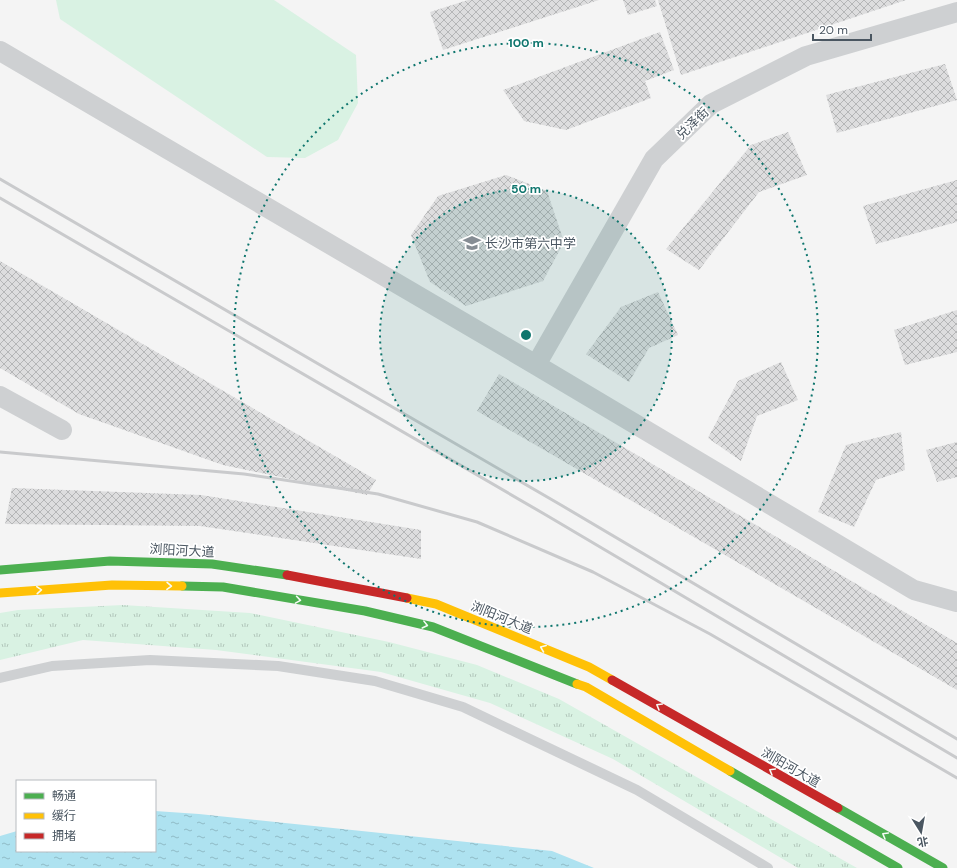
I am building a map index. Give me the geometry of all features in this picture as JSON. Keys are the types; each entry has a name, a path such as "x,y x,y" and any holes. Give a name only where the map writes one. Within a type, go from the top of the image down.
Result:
{"main road":[{"name":"浏阳河大道","path":"0,570 110,561 212,564 301,577 436,604 589,667 943,868"},
{"path":"0,593 112,585 223,587 365,611 433,627 586,687 898,868"}],"street":[{"name":"兑泽街","path":"536,365 654,159 711,104 806,56 957,12"},
{"path":"0,52 536,365 914,590 957,602"},
{"path":"0,396 62,430"}],"lane":[{"path":"0,678 52,666 150,660 278,666 375,681 463,708 637,790 768,868"}],"green space":[{"path":"56,0 274,0 356,55 358,103 338,140 305,158 267,157 60,19"},
{"path":"123,605 250,613 389,642 477,665 559,699 857,868 798,868 613,759 490,703 381,672 216,650 83,640 0,660 0,613 18,610"}],"water":[{"path":"156,811 199,814 552,851 594,868 0,868 0,836 16,831 16,852 156,852"}],"building":[{"path":"468,0 599,0 443,50 430,12"},
{"path":"623,0 655,0 657,6 628,15"},
{"path":"658,0 906,0 681,75"},
{"path":"660,32 674,70 645,81 651,98 566,130 524,121 503,90"},
{"path":"945,64 957,100 837,133 826,95"},
{"path":"788,132 807,175 759,192 699,270 666,249 751,145"},
{"path":"506,175 547,191 564,242 543,281 466,306 430,282 411,235 438,196"},
{"path":"957,180 957,222 876,244 863,206"},
{"path":"0,261 376,480 367,495 223,465 79,414 0,368"},
{"path":"658,292 678,335 649,348 629,382 586,354 621,307"},
{"path":"957,310 957,352 905,365 894,330"},
{"path":"781,362 798,400 757,416 741,461 708,438 738,381"},
{"path":"499,374 957,643 957,690 477,411"},
{"path":"901,432 905,470 876,480 854,527 818,512 846,445"},
{"path":"957,442 957,477 937,482 926,450"},
{"path":"12,488 201,495 421,530 421,559 200,526 5,524"}],"railway":[{"path":"0,179 561,505 957,739"},
{"path":"0,198 546,515 957,758"},
{"path":"0,452 244,474 378,494 477,522 593,572 710,634 957,778"}],"traffic: fast":[{"path":"0,570 110,561 212,564 287,575"},
{"path":"182,586 223,587 365,611 433,627 577,684"},
{"path":"730,771 898,868"},
{"path":"838,808 943,868"}],"traffic: slow":[{"path":"0,593 112,585 182,586"},
{"path":"407,598 436,604 589,667 612,680"},
{"path":"577,684 586,687 730,771"}],"traffic: jam":[{"path":"287,575 407,598"},
{"path":"612,680 838,808"}],"place":[{"name":"长沙市第六中学","path":"472,243"}]}
